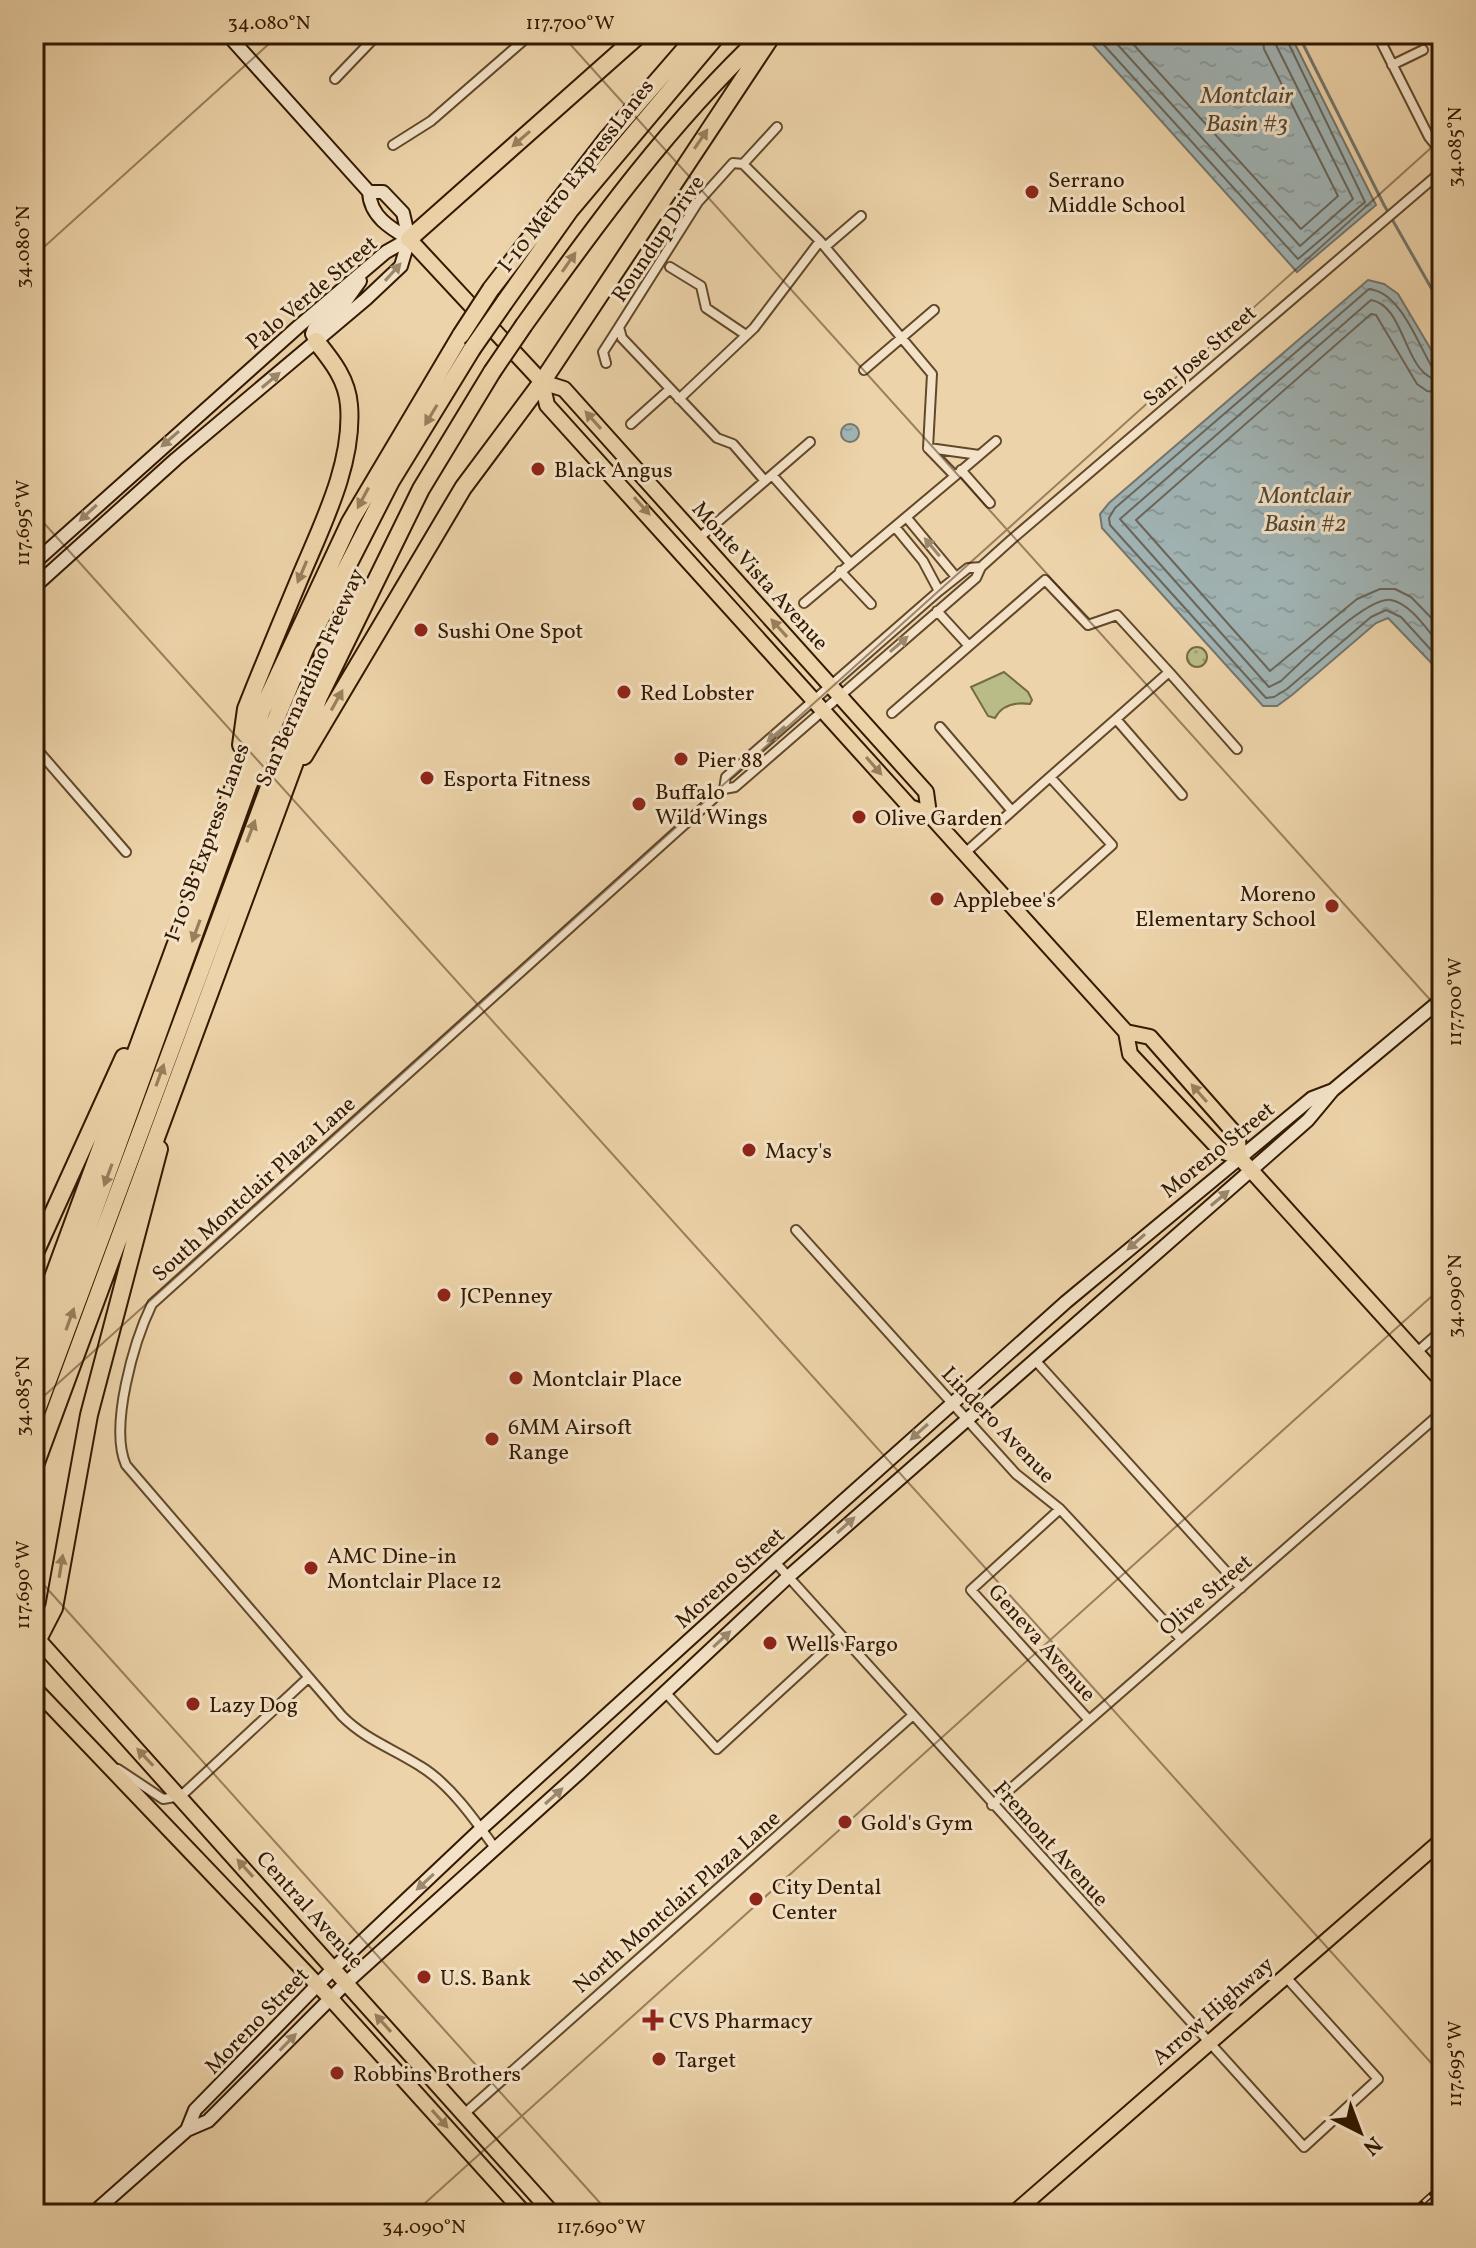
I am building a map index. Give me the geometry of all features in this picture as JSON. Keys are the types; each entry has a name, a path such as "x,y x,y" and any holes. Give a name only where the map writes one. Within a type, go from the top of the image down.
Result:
{"highway":[{"path":"409,239 640,34"},
{"name":"San Bernardino Freeway","path":"34,1329 237,770 313,594 350,522 491,289 606,140 698,34"},
{"name":"I-10 Metro ExpressLanes","path":"472,349 587,188 718,34"},
{"name":"San Bernardino Freeway","path":"34,1468 319,697 421,489 524,325 640,170 700,98 764,34"},
{"path":"283,791 463,488 542,382 773,34"},
{"path":"237,770 246,709 331,500 346,444 349,419 346,388 333,362 316,341"},
{"name":"I-10 SB Express Lanes","path":"34,1376 248,786 306,647 391,481 472,349"},
{"name":"I-10 SB Express Lanes","path":"34,1418 301,701 346,610 378,574"},
{"path":"34,1255 107,1089 154,999"},
{"path":"36,1640 54,1608 77,1471 101,1362 182,1063"}],"main road":[{"name":"Monte Vista Avenue","path":"409,239 542,382 564,389 699,538 926,792 929,814"},
{"name":"Monte Vista Avenue","path":"542,382 547,405 910,807 929,814 1126,1032 1130,1054 1221,1151 1239,1157 1251,1169 1442,1381"},
{"name":"Monte Vista Avenue","path":"1126,1032 1150,1037 1238,1137 1239,1157"},
{"name":"Central Avenue","path":"36,1640 335,1967 551,2213"},
{"name":"Central Avenue","path":"34,1688 113,1767 331,1999 525,2214"},
{"name":"Arrow Highway","path":"1013,2214 1442,1840"}],"street":[{"name":"Monte Vista Avenue","path":"227,34 369,192 370,204 388,227 409,239"},
{"path":"335,79 378,34"},
{"path":"393,145 431,121 531,34"},
{"path":"1377,34 1429,137 1442,153"},
{"path":"1392,65 1423,50"},
{"name":"Roundup Drive","path":"777,127 698,202 619,327 622,338 717,438 733,444 850,563"},
{"path":"738,163 822,244 932,374 928,448"},
{"name":"San Jose Street","path":"835,691 976,578 981,567 1442,171"},
{"name":"Monte Vista Avenue","path":"369,192 383,192 403,213 409,239"},
{"path":"679,399 746,335 822,244 861,216"},
{"name":"Palo Verde Street","path":"34,563 162,445 371,265 409,239"},
{"name":"Palo Verde Street","path":"34,587 176,459 401,266 409,239"},
{"path":"316,341 312,334 314,329 345,302 371,265"},
{"path":"670,267 701,286 706,308 746,335"},
{"path":"864,370 934,310"},
{"path":"606,363 603,352 619,327"},
{"path":"631,424 670,389"},
{"path":"804,603 996,441"},
{"path":"699,538 810,442"},
{"path":"928,448 979,455"},
{"path":"928,448 990,503"},
{"path":"907,518 956,577"},
{"path":"895,527 923,561 939,591"},
{"name":"San Jose Street","path":"835,691 939,591 968,568 981,567"},
{"path":"840,571 871,604"},
{"path":"892,713 1045,580 1088,625 1117,615 1237,749"},
{"path":"937,611 969,646"},
{"path":"965,853 1169,672"},
{"name":"South Montclair Plaza Lane","path":"495,1848 482,1828 421,1766 360,1734 308,1678 126,1465 119,1430 146,1316 156,1298 724,789 735,787 835,691"},
{"path":"1116,719 1182,795"},
{"path":"940,727 1012,811"},
{"path":"34,746 126,852"},
{"path":"1050,777 1112,845 1055,896"},
{"name":"Moreno Street","path":"187,2130 195,2110 335,1967 482,1828 951,1403 1239,1157 1312,1098 1333,1090 1439,1007"},
{"name":"Moreno Street","path":"92,2214 187,2130 208,2121 347,1982 788,1577 1321,1108 1333,1090"},
{"name":"Lindero Avenue","path":"796,1230 965,1419 1026,1483 1060,1509 1180,1638"},
{"path":"1416,1353 1442,1330"},
{"path":"1034,1359 1241,1588"},
{"name":"Olive Street","path":"992,1805 1442,1412"},
{"name":"Geneva Avenue","path":"1060,1509 971,1590 1088,1719"},
{"name":"Fremont Avenue","path":"775,1562 1304,2147 1378,2079 1285,1976"},
{"path":"665,1692 717,1749 840,1636"},
{"path":"113,1767 163,1799 181,1796 308,1678"},
{"name":"North Montclair Plaza Lane","path":"464,2114 912,1716"}],"green space":[{"path":"1197,647 1204,650 1207,657 1204,664 1197,667 1190,664 1187,657 1190,650"},
{"path":"1004,672 1028,692 1032,700 1030,704 1005,707 995,718 988,716 971,687"}],"water":[{"name":"Montclair Basin #3","path":"1083,34 1290,34 1376,205 1297,272"},
{"name":"Montclair Basin #2","path":"1368,280 1384,284 1398,294 1442,368 1442,674 1388,618 1376,623 1277,706 1263,706 1102,528 1100,514"},
{"path":"850,424 859,433 850,442 841,433"}],"waterway":[{"path":"1298,34 1384,205 1442,307"}],"railway":[{"path":"1410,2214 1442,2185"}],"place":[{"name":"Serrano Middle School","path":"1032,192"},
{"name":"Black Angus","path":"538,469"},
{"name":"Sushi One Spot","path":"421,630"},
{"name":"Red Lobster","path":"624,692"},
{"name":"Pier 88","path":"681,759"},
{"name":"Esporta Fitness","path":"427,778"},
{"name":"Buffalo Wild Wings","path":"639,804"},
{"name":"Olive Garden","path":"859,817"},
{"name":"Applebee's","path":"937,899"},
{"name":"Moreno Elementary School","path":"1332,906"},
{"name":"Macy's","path":"749,1150"},
{"name":"JCPenney","path":"444,1295"},
{"name":"Montclair Place","path":"516,1378"},
{"name":"6MM Airsoft Range","path":"492,1439"},
{"name":"AMC Dine-in Montclair Place 12","path":"311,1568"},
{"name":"Wells Fargo","path":"770,1643"},
{"name":"Lazy Dog","path":"193,1704"},
{"name":"Gold's Gym","path":"845,1822"},
{"name":"City Dental Center","path":"756,1899"},
{"name":"U.S. Bank","path":"424,1977"},
{"name":"CVS Pharmacy","path":"653,2020"},
{"name":"Target","path":"659,2059"},
{"name":"Robbins Brothers","path":"337,2073"}]}
